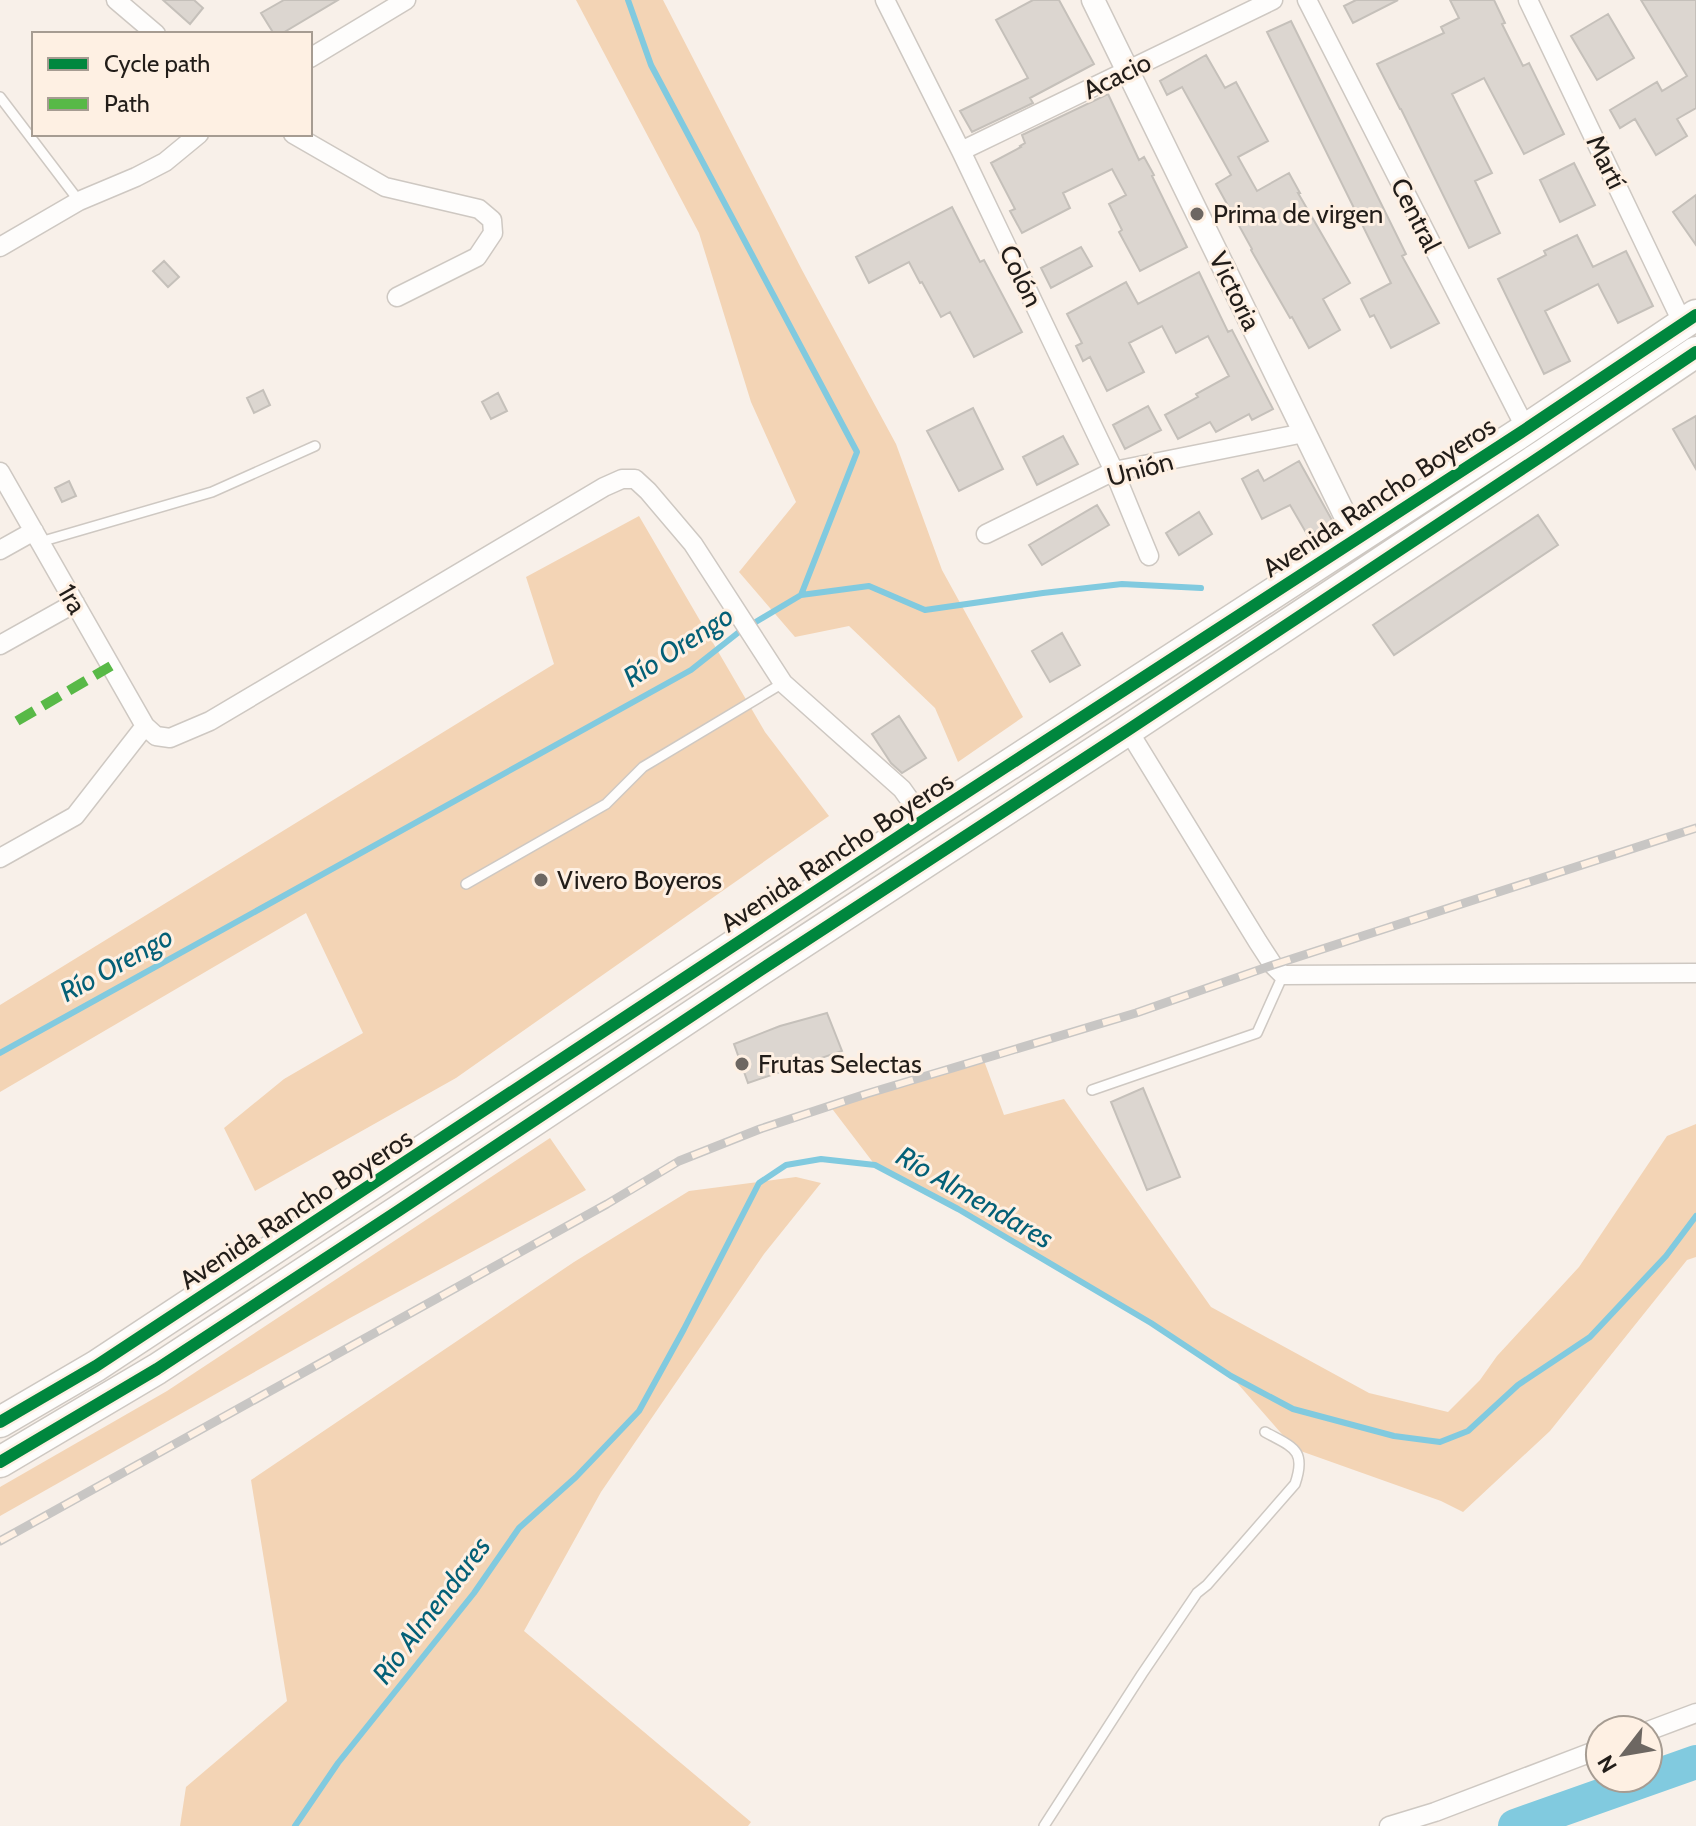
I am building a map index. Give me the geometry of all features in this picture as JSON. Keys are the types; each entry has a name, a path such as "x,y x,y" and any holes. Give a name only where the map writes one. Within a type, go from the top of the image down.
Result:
{"highway":[{"name":"Avenida Rancho Boyeros","path":"0,1422 122,1349 1690,320"},
{"name":"Avenida Rancho Boyeros","path":"0,1462 157,1369 1696,352"}],"street":[{"path":"116,0 154,32"},
{"path":"312,57 406,0"},
{"name":"Colón","path":"885,0 1114,471 1149,556"},
{"name":"Victoria","path":"1093,0 1356,538"},
{"name":"Acacio","path":"961,151 1273,0"},
{"name":"Central","path":"1307,0 1526,429"},
{"name":"Martí","path":"1528,0 1690,320"},
{"path":"0,247 79,201 165,162 197,136"},
{"path":"296,136 385,187 479,209 492,220 493,233 477,257 397,297"},
{"name":"Unión","path":"986,534 1114,471 1304,433"},
{"name":"1ra","path":"0,472 145,726"},
{"path":"0,858 75,816 145,726 156,736 170,738 210,721 622,479 635,479 693,544 783,683 902,789 924,820"},
{"path":"0,550 37,536"},
{"path":"0,645 75,603"},
{"path":"1128,730 1258,942 1283,975 1696,973"},
{"path":"1664,1725 1696,1713"},
{"path":"1389,1826 1435,1812 1584,1755"}],"lane":[{"path":"0,97 79,201"},
{"path":"37,536 212,492 315,446"},
{"path":"466,884 606,804 643,767 783,683"},
{"path":"1092,1090 1257,1033 1283,975"},
{"path":"1044,1826 1197,1593 1295,1484 1302,1466 1295,1449 1265,1432"}],"shaded area":[{"path":"576,0 663,0 896,444 942,570 1023,717 958,762 935,708 849,626 795,637 739,572 796,502 751,402 699,233"},
{"path":"639,516 765,732 829,816 456,1078 255,1191 224,1128 284,1079 363,1033 306,913 0,1092 0,1005 554,664 526,577"},
{"path":"983,1058 1004,1115 1064,1099 1211,1307 1369,1393 1448,1412 1579,1267 1667,1136 1696,1124 1696,1257 1687,1260 1550,1431 1463,1512 1441,1501 1295,1449 1231,1376 1151,1323 958,1209 875,1165 830,1106"},
{"path":"550,1138 586,1190 350,1318 0,1516 0,1487 167,1391"},
{"path":"796,1177 821,1183 764,1254 601,1492 524,1631 751,1822 748,1826 180,1826 186,1787 287,1701 251,1480 574,1262 689,1191"}],"building":[{"path":"163,0 194,0 203,8 190,24"},
{"path":"284,0 338,0 284,32 273,32 261,13"},
{"path":"1033,0 1059,0 1094,64 1030,98 1033,103 972,132 960,111 1028,78 996,20"},
{"path":"1356,0 1398,0 1353,23 1344,6"},
{"path":"1450,0 1494,0 1523,66 1529,63 1564,134 1524,154 1484,78 1452,94 1492,173 1475,181 1500,233 1469,248 1377,64 1444,33 1441,27 1459,18"},
{"path":"1641,0 1696,0 1696,108 1677,119 1687,136 1656,155 1635,119 1620,128 1610,110 1657,82 1662,91 1687,76"},
{"path":"1608,14 1634,58 1597,80 1571,36"},
{"path":"1291,21 1406,254 1402,256 1439,323 1391,348 1374,315 1370,317 1361,299 1391,283 1267,32"},
{"path":"1206,55 1225,88 1236,82 1268,141 1238,157 1257,191 1289,173 1350,283 1323,299 1340,330 1309,348 1216,184 1231,175 1182,87 1167,95 1160,81"},
{"path":"1108,94 1139,160 1144,157 1154,175 1187,247 1140,271 1119,232 1122,230 1109,204 1126,195 1112,169 1063,193 1070,208 1022,233 1010,211 1015,209 991,163 1021,147 1025,143 1022,135"},
{"path":"1574,163 1595,205 1560,222 1540,180"},
{"path":"1696,195 1696,245 1673,212"},
{"path":"952,207 980,262 984,260 1022,332 974,357 950,312 941,317 909,262 869,283 856,257"},
{"path":"1577,235 1593,267 1626,251 1653,306 1618,323 1598,284 1545,311 1570,361 1544,374 1498,279"},
{"path":"1081,247 1092,266 1051,288 1041,268"},
{"path":"164,261 179,277 168,287 153,271"},
{"path":"1199,272 1228,332 1232,330 1273,409 1252,420 1249,414 1216,432 1210,422 1178,439 1165,415 1229,376 1208,336 1176,353 1162,326 1129,343 1144,372 1107,391 1090,357 1083,361 1076,346 1082,343 1067,314 1126,282 1138,304"},
{"path":"263,390 270,405 254,413 247,398"},
{"path":"498,393 507,411 491,419 482,402"},
{"path":"1148,406 1161,430 1125,449 1113,425"},
{"path":"973,408 1003,469 959,491 927,431"},
{"path":"1696,416 1696,469 1673,429"},
{"path":"1063,436 1078,464 1037,485 1023,457"},
{"path":"1299,461 1333,522 1308,536 1290,505 1262,519 1242,479 1258,470 1264,481"},
{"path":"69,481 76,496 62,502 55,488"},
{"path":"1097,505 1109,525 1042,565 1029,545"},
{"path":"1199,512 1212,534 1179,555 1166,533"},
{"path":"1538,515 1558,545 1394,655 1373,625"},
{"path":"1062,633 1080,665 1050,682 1032,651"},
{"path":"899,716 926,758 902,773 891,763 872,734"},
{"path":"827,1013 842,1051 748,1083 734,1044 780,1026"},
{"path":"1143,1088 1180,1177 1147,1190 1111,1102"}],"waterway":[{"name":"Río Orengo","path":"0,1053 691,670 739,632 801,595 857,452 651,65 628,0"},
{"path":"801,595 869,586 925,610 1122,584 1201,588"},
{"name":"Río Almendares","path":"295,1826 338,1763 474,1593 519,1528 576,1477 639,1411 759,1183 786,1165 821,1159 875,1165 958,1209 1151,1323 1231,1376 1293,1409 1394,1436 1440,1442 1468,1431 1518,1385 1590,1337 1666,1256 1696,1216"},
{"path":"1515,1826 1696,1762"}],"railway":[{"path":"0,1541 679,1161 760,1129 866,1094 1136,1013 1273,965 1696,828"}],"marked path":[{"path":"17,721 111,666"}],"cycle path":[{"path":"0,1422 96,1366 1696,315"},
{"path":"0,1462 157,1369 1696,352"}],"place":[{"name":"Prima de virgen","path":"1197,214"},
{"name":"Vivero Boyeros","path":"541,880"},
{"name":"Frutas Selectas","path":"742,1064"}]}
